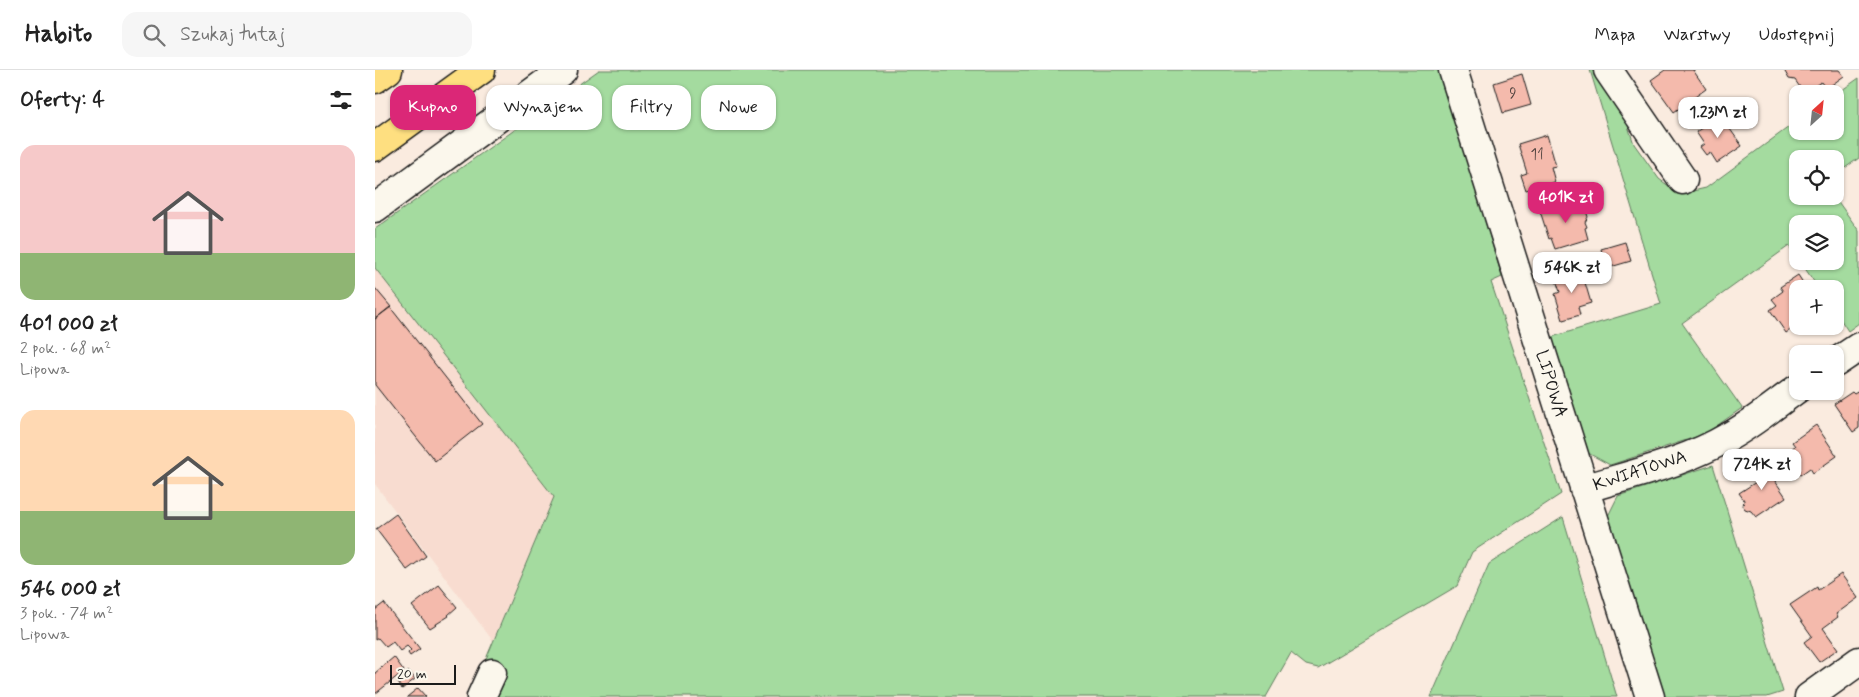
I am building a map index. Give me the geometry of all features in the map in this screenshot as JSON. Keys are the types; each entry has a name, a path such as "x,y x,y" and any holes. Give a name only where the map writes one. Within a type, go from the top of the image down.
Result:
{"main road":[{"path":"375,79 388,70"},
{"path":"375,146 481,70"}],"street":[{"path":"375,208 563,70"},
{"name":"LIPOWA","path":"1453,70 1650,697"},
{"path":"1608,70 1683,180"},
{"path":"1844,357 1859,347"},
{"name":"KWIATOWA","path":"1584,489 1655,468 1694,454 1728,437 1789,395"},
{"path":"1809,697 1859,661"}],"shaded area":[{"path":"375,268 554,497 493,641 375,484"}],"green space":[{"path":"599,70 1440,70 1502,277 1491,282 1561,494 1472,552 1457,586 1318,668 1306,665 1291,653 1266,697 470,697 554,497 375,268 375,229 514,130 602,130 602,85 578,85"},
{"path":"1590,70 1599,70 1622,108 1634,144 1659,179 1680,194 1706,188 1789,127 1789,140 1844,140 1844,89 1859,78 1859,158 1844,169 1844,150 1789,150 1789,205 1840,205 1859,231 1859,323 1848,331 1844,325 1844,280 1813,280 1806,270 1844,270 1844,215 1789,215 1789,246 1682,323 1742,408 1705,434 1610,465 1588,453 1552,337 1661,304"},
{"path":"1713,465 1783,692 1767,697 1664,697 1608,516 1618,496"},
{"path":"1563,517 1617,697 1431,697 1489,564"}],"building":[{"path":"1665,70 1693,70 1706,89 1674,112 1651,80"},
{"path":"1784,70 1839,70 1844,76 1832,85 1823,85 1821,82 1816,85 1798,85 1795,80 1789,79"},
{"path":"1522,74 1531,105 1503,113 1494,83"},
{"path":"1720,115 1742,146 1717,163 1710,152 1706,155 1700,147 1704,144 1696,132"},
{"path":"1547,135 1556,166 1551,167 1555,182 1526,190 1521,175 1527,173 1518,144"},
{"path":"1578,199 1580,204 1585,207 1588,217 1585,222 1587,227 1585,228 1588,239 1555,249 1551,238 1549,239 1540,211"},
{"path":"1625,242 1631,261 1607,268 1601,249"},
{"path":"1581,269 1591,303 1578,307 1580,315 1563,320 1555,294 1560,292 1555,277"},
{"path":"1798,275 1801,280 1790,280"},
{"path":"1789,281 1789,331 1786,333 1770,310 1777,305 1772,299 1783,291 1780,287"},
{"path":"375,288 391,307 375,319"},
{"path":"390,307 482,424 435,461 375,385 375,319"},
{"path":"1859,391 1859,428 1853,432 1834,404 1844,400 1844,397 1852,392 1854,394"},
{"path":"1816,425 1837,456 1813,473 1810,468 1800,475 1785,453 1795,446 1792,442"},
{"path":"1760,459 1786,497 1756,517 1751,511 1745,509 1743,506 1744,500 1739,493 1759,480 1749,466"},
{"path":"396,514 426,556 407,570 376,529"},
{"path":"1841,574 1858,598 1836,614 1838,617 1823,628 1838,649 1819,662 1804,642 1812,636 1790,605 1817,587 1818,590"},
{"path":"439,585 457,607 449,616 430,628 412,606"},
{"path":"384,603 420,649 410,656 408,653 411,650 407,646 400,651 393,642 386,647 378,638 375,640 375,610"},
{"path":"394,657 404,671 375,694 375,673"},
{"path":"409,671 415,679 402,689 397,681"},
{"path":"417,689 426,697 407,697"}]}
